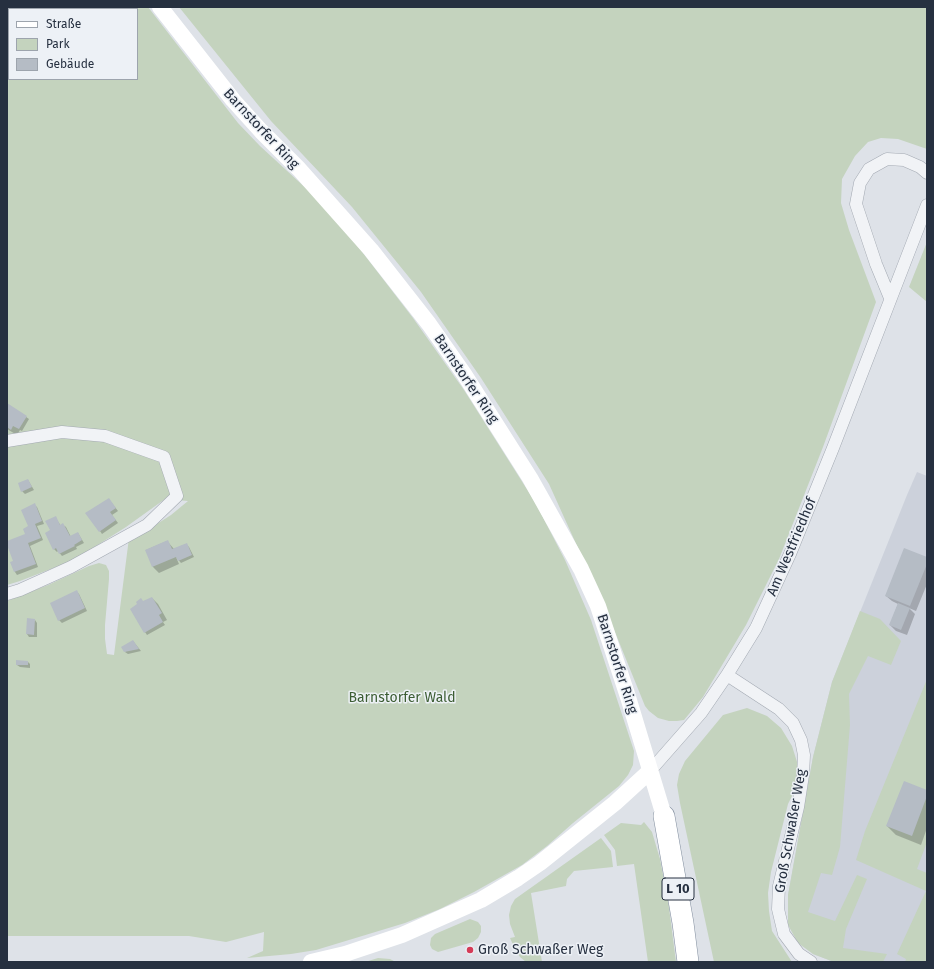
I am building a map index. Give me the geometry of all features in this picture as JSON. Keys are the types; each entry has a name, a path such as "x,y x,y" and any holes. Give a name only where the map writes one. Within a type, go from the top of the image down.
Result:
{"highway":[{"name":"L 10","path":"664,816 682,916 688,962"}],"main road":[{"name":"Barnstorfer Ring","path":"160,7 233,100 299,169 371,250 464,374 530,478 581,569 598,606 664,816"},
{"path":"311,962 344,954 402,935 481,900 540,864 615,804 650,771"}],"street":[{"path":"890,298 876,264 856,204 860,183 869,169 887,159 904,160 920,167 927,173"},
{"name":"Am Westfriedhof","path":"650,771 701,713 756,628 790,554 833,448 927,205"},
{"path":"7,441 62,432 105,436 164,457 177,496 147,525 71,567 20,590 7,594"},
{"name":"Groß Schwaßer Weg","path":"727,675 779,709 794,723 801,740 804,755 803,775 798,806 779,886 778,909 784,934 799,954 811,962"}],"shaded area":[{"path":"917,472 927,476 927,962 834,962 813,954 788,895 813,757 832,682"}],"green space":[{"name":"Barnstorfer Wald","path":"7,7 148,7 238,123 260,146 310,192 353,240 413,318 464,390 535,502 565,560 591,620 634,751 633,765 628,775 619,786 522,865 440,909 405,923 316,950 247,958 263,951 264,932 226,942 189,936 7,936 7,601 48,585 89,566 99,563 106,565 109,571 109,579 105,639 107,654 114,655 129,538 149,529 171,515 188,501 165,499 126,527 74,560 7,585"},
{"path":"179,7 927,7 927,149 898,139 881,138 868,142 855,156 842,179 841,203 849,230 876,302 823,447 779,559 746,625 703,697 684,720 669,721 658,718 645,706 606,610 549,484 481,378 421,292 352,207 271,121"},
{"path":"927,242 927,302 909,287"},
{"path":"860,611 880,619 901,641 891,665 868,656 849,694 850,725 840,847 832,875 821,873 808,912 835,921 857,875 867,879 846,929 843,948 887,954 883,962 834,962 813,954 798,943 788,925 788,895 813,757 832,682"},
{"path":"927,679 927,842 917,869 927,873 927,962 905,962 906,959 897,954 926,891 856,860 865,831"},
{"path":"747,708 767,716 781,728 792,746 798,765 796,788 788,804 771,872 768,893 772,931 792,962 714,962 680,803 677,785 679,774 685,761 723,715"},
{"path":"644,822 652,832 660,859 668,900 676,962 648,962 634,864 617,866 615,850 604,835 621,823 641,825"},
{"path":"601,838 611,851 613,867 574,871 567,879 566,886 531,893 542,962 526,962 520,957 510,938 515,937 510,924 509,915 511,906 515,899"},
{"path":"470,919 478,922 481,926 481,932 478,938 473,942 438,952 432,949 430,945 431,938 435,934"},
{"path":"378,958 390,959 396,962 365,962"}],"building":[{"path":"7,403 27,416 19,429 13,426 11,430 7,427"},
{"path":"28,479 32,487 21,492 18,483"},
{"path":"109,498 116,508 110,512 116,520 99,532 85,513"},
{"path":"35,503 42,521 35,524 41,538 28,543 36,564 14,572 10,562 13,561 7,541 25,534 23,529 28,526 21,510"},
{"path":"56,516 60,525 63,523 70,536 78,532 82,540 74,545 75,546 59,554 56,548 53,550 45,533 50,530 45,521"},
{"path":"168,540 172,549 187,543 192,555 178,561 176,557 152,567 145,550"},
{"path":"904,548 927,557 927,564 910,606 885,596"},
{"path":"77,590 85,608 58,621 50,603"},
{"path":"152,597 162,613 159,615 163,622 144,633 130,609 137,604 136,602 141,598 143,601"},
{"path":"898,603 910,608 901,630 889,625"},
{"path":"27,618 35,619 34,635 26,634"},
{"path":"133,640 139,649 124,652 121,647"},
{"path":"16,660 28,661 28,665 16,665"},
{"path":"904,781 927,790 927,796 912,836 886,826"}],"place":[{"name":"Groß Schwaßer Weg","path":"470,950"}]}
